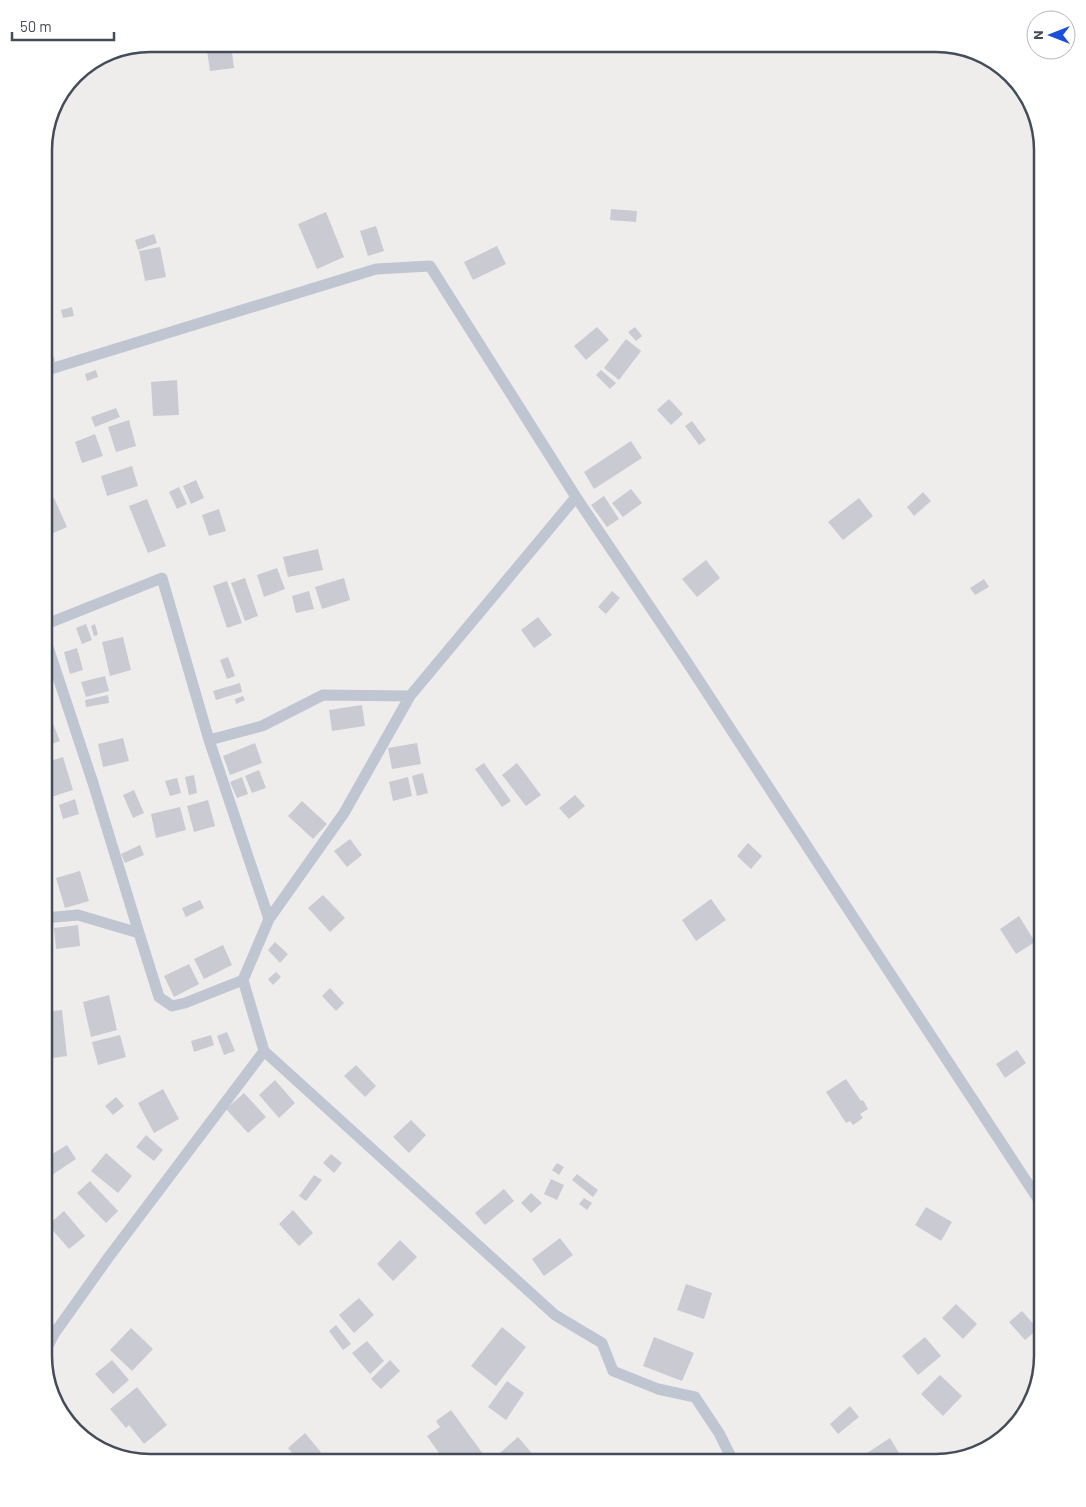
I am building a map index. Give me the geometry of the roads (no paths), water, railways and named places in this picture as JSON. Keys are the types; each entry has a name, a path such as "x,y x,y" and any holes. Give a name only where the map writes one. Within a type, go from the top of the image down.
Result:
{"street":[{"path":"53,368 376,269 430,266 576,497 685,659 1034,1193"},
{"path":"576,497 410,696 344,812 269,919 243,980 264,1051 555,1315 602,1343 613,1371 658,1389 695,1397 729,1454"},
{"path":"53,622 162,578 209,740 269,919"},
{"path":"53,661 93,783 159,997 172,1006 185,1003 243,980"},
{"path":"209,740 262,726 324,695 410,696"},
{"path":"52,917 78,915 139,933"},
{"path":"52,1338 108,1258 264,1051"}]}
